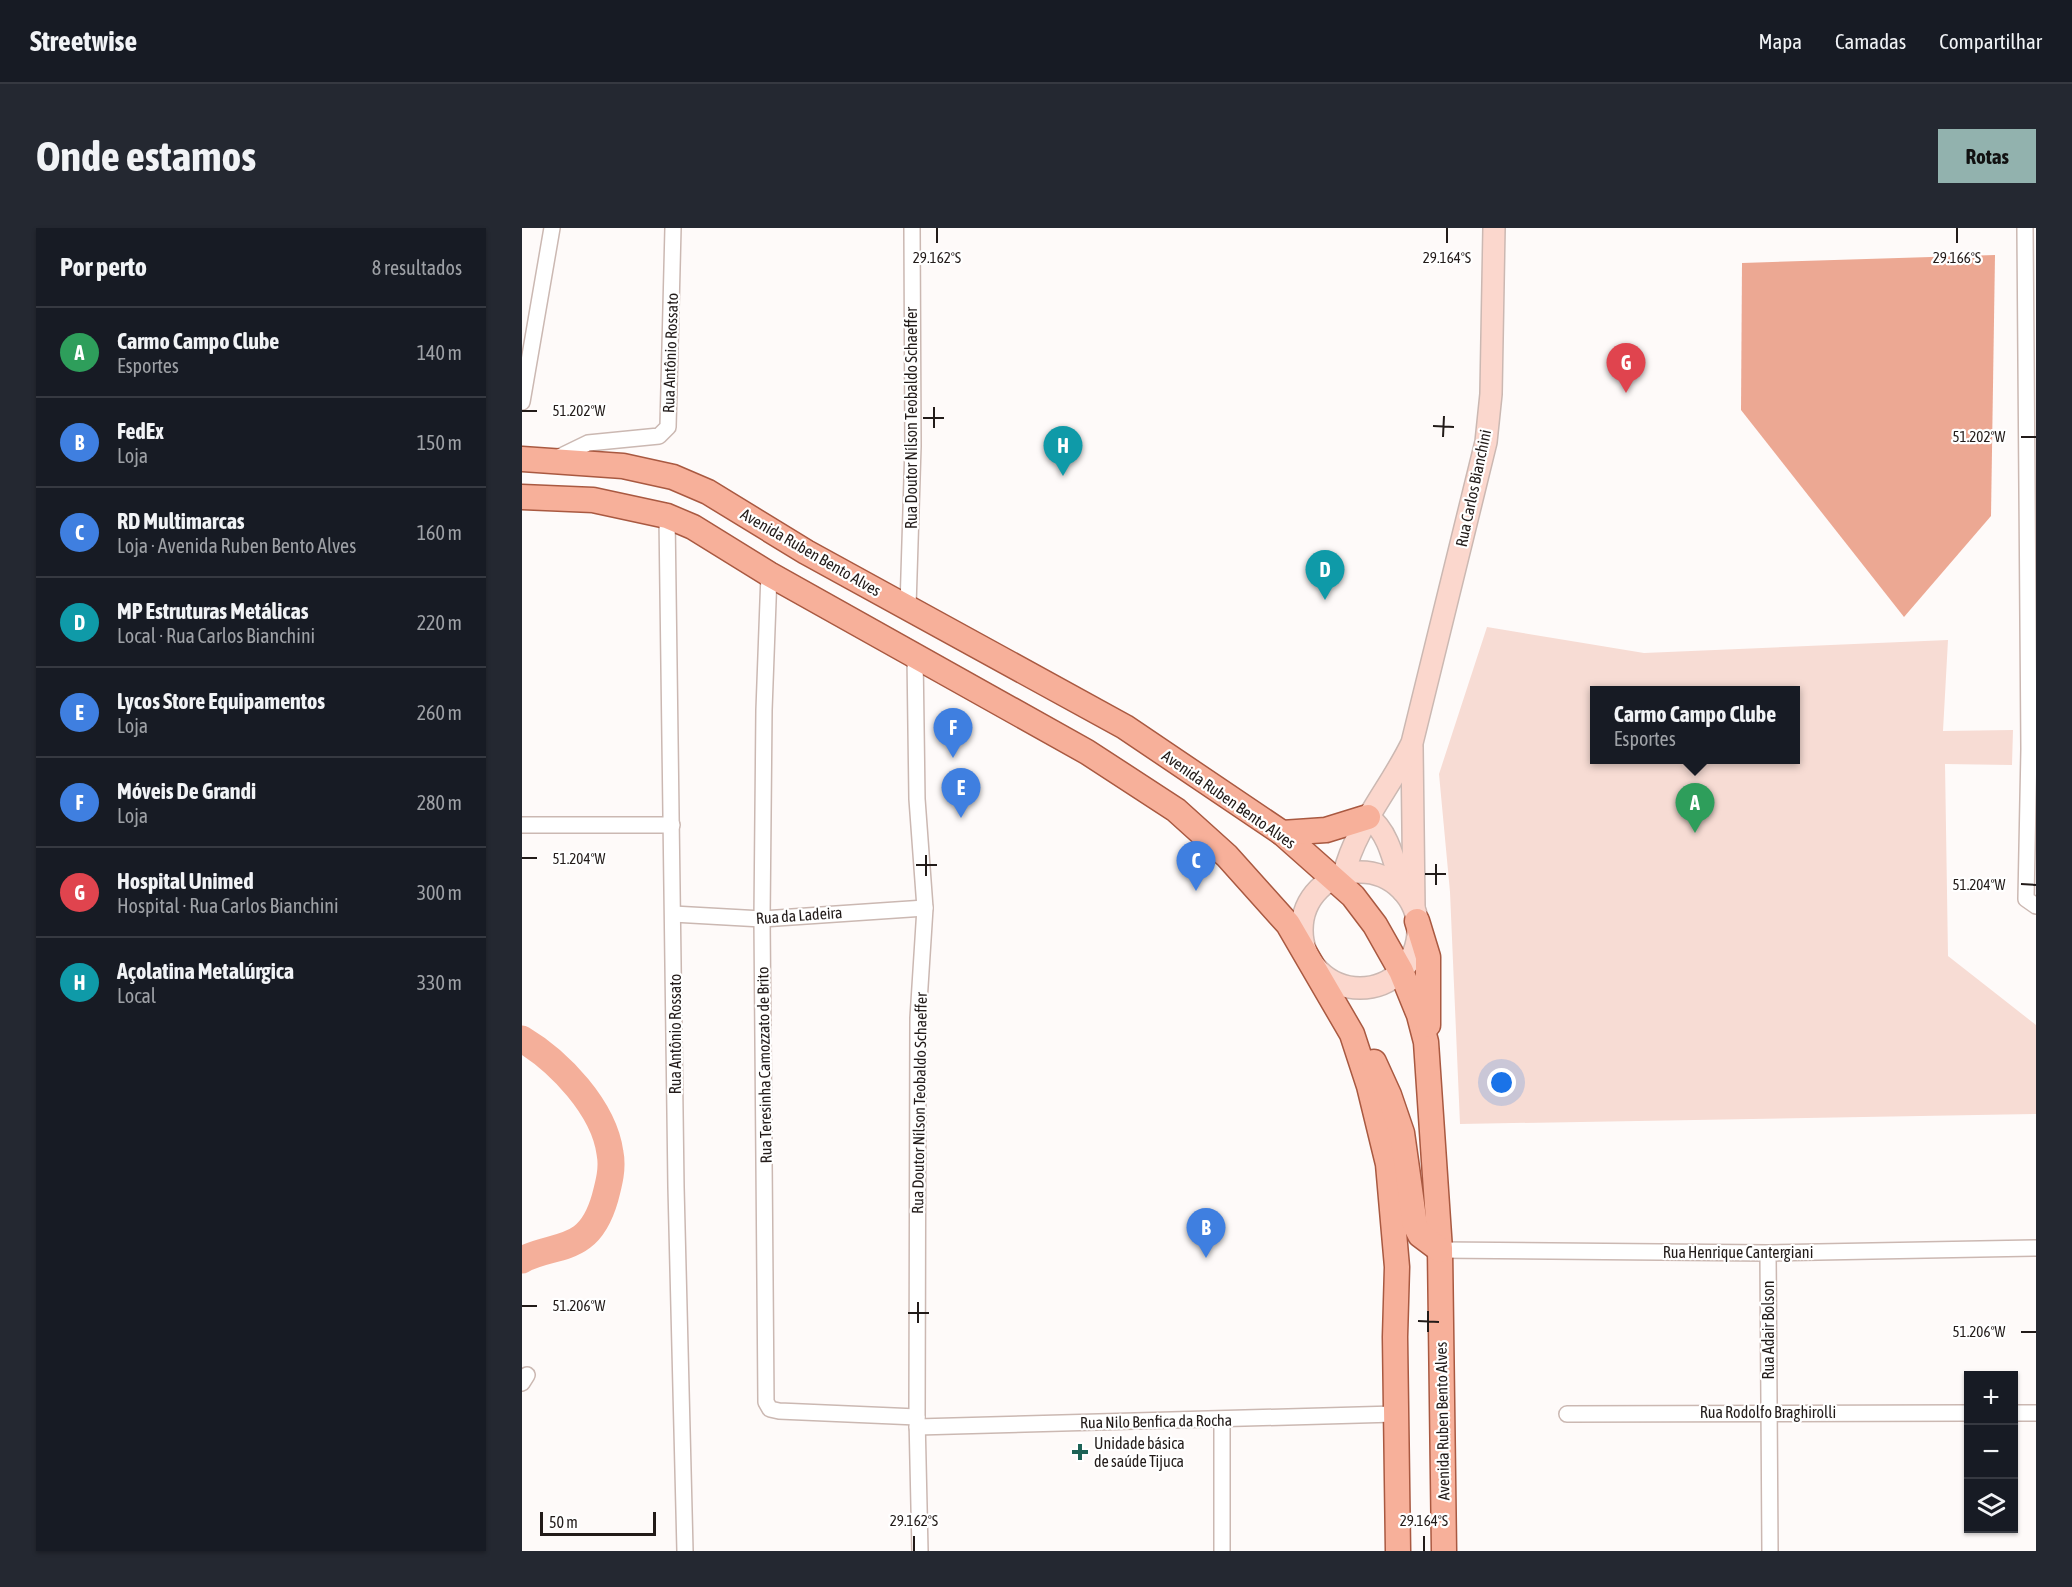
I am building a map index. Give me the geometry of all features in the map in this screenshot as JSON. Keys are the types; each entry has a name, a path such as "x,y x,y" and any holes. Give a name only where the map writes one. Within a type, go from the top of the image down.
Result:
{"main road":[{"name":"Avenida Ruben Bento Alves","path":"522,459 553,459 623,466 673,477 708,492 806,552 1125,727 1282,833 1339,876 1375,925 1401,971 1419,1015 1426,1042 1440,1250 1444,1551"},
{"path":"522,497 594,500 667,516 693,527 769,574 1087,752 1176,810 1227,856 1288,924 1352,1034 1375,1064 1402,1133 1415,1225 1420,1235 1440,1250"},
{"path":"1282,833 1326,830 1368,816"},
{"path":"1412,906 1428,957 1429,1013 1426,1042"},
{"path":"1352,1034 1369,1086 1388,1164 1397,1267 1395,1414 1398,1551"}],"street":[{"path":"522,402 552,228"},
{"name":"Rua Antônio Rossato","path":"553,459 588,442 659,436 668,427 673,228"},
{"name":"Rua Doutor Nílson Teobaldo Schaeffer","path":"908,608 913,446 912,228"},
{"name":"Rua Carlos Bianchini","path":"1339,876 1368,816 1396,776 1412,743 1486,442 1491,394 1494,228"},
{"path":"2025,228 2032,513 2031,902"},
{"name":"Rua Antônio Rossato","path":"667,516 677,1233 685,1551"},
{"name":"Rua Teresinha Camozzato de Brito","path":"769,574 764,710 762,919 766,1402 770,1409 779,1411 917,1422"},
{"name":"Rua Doutor Nílson Teobaldo Schaeffer","path":"915,655 917,799 925,908 918,1018 917,1422 921,1551"},
{"name":"Rua Carlos Bianchini","path":"1401,971 1411,958 1417,942 1412,906 1412,743"},
{"path":"1368,816 1376,822 1385,837 1412,906"},
{"path":"522,825 672,825"},
{"path":"1401,971 1388,981 1359,988 1340,985 1326,977 1313,965 1303,943 1302,924 1307,905 1317,891 1339,876 1375,873 1392,882 1412,906"},
{"name":"Rua da Ladeira","path":"674,914 762,919 925,908"},
{"name":"Rua Henrique Cantergiani","path":"1440,1250 1768,1253 2036,1248"},
{"name":"Rua Adair Bolson","path":"1768,1253 1770,1551"},
{"name":"Rua Rodolfo Braghirolli","path":"1567,1414 1964,1413"},
{"path":"2018,1413 2036,1413"},
{"name":"Rua Nilo Benfica da Rocha","path":"917,1422 1222,1420 1395,1414"},
{"path":"1222,1420 1222,1551"}],"shaded area":[{"path":"1995,255 1991,516 1904,617 1741,410 1742,263"},
{"path":"1487,627 1644,653 1948,640 1943,731 2013,730 2012,765 1945,764 1948,956 2036,1025 2036,1114 1460,1124 1450,892 1439,774"}],"waterway":[{"path":"522,1039 551,1060 578,1087 599,1119 606,1136 611,1164 603,1203 590,1229 568,1245 522,1260"}],"place":[{"name":"Hospital Unimed","path":"1626,393"},
{"name":"Açolatina Metalúrgica","path":"1063,476"},
{"name":"MP Estruturas Metálicas","path":"1325,600"},
{"name":"Móveis De Grandi","path":"953,758"},
{"name":"Lycos Store Equipamentos","path":"961,818"},
{"name":"Carmo Campo Clube","path":"1695,833"},
{"name":"RD Multimarcas","path":"1196,891"},
{"name":"FedEx","path":"1206,1258"},
{"name":"Unidade básica de saúde Tijuca","path":"1080,1452"}]}
